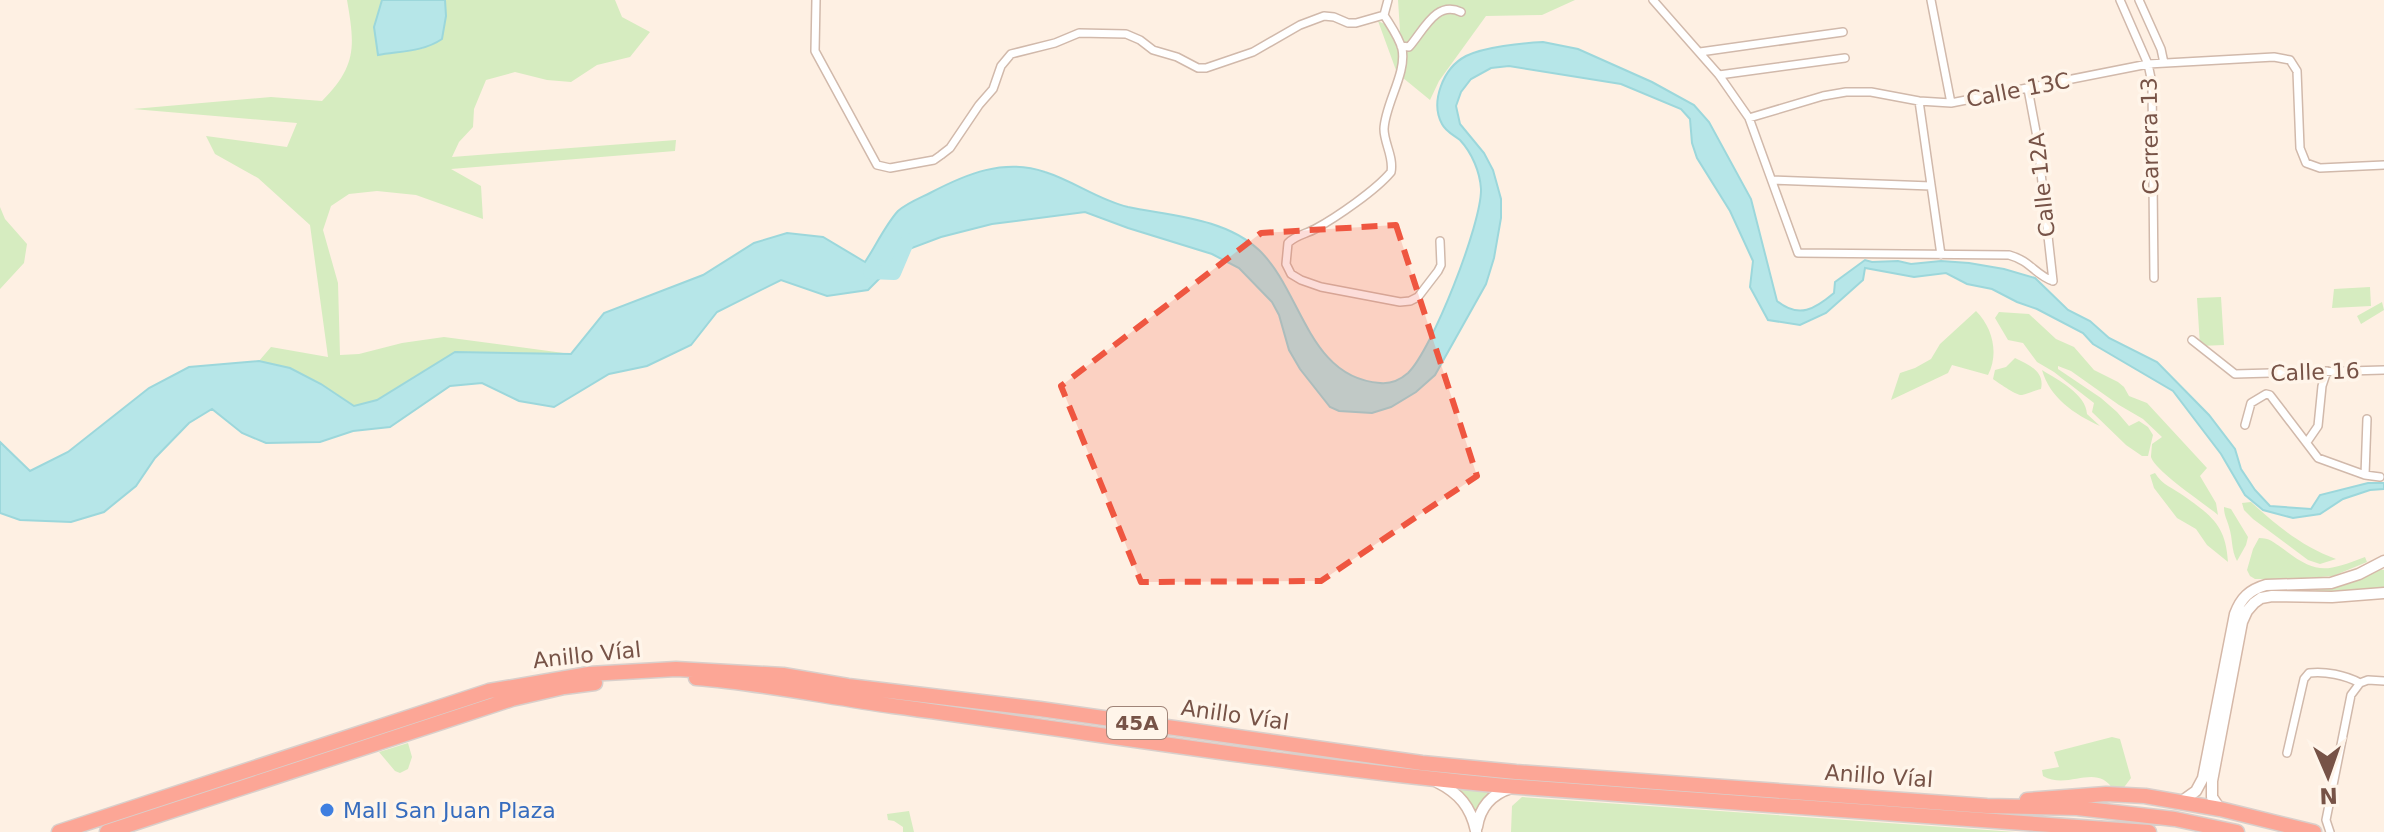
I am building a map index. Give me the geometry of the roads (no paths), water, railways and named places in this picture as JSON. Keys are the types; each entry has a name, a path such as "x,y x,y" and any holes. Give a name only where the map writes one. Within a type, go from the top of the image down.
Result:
{"highway":[{"name":"Anillo Víal","path":"59,832 489,691 589,674 676,669 783,675 1422,763 1987,806 2077,808 2141,814 2237,832"},
{"name":"Anillo Víal","path":"107,832 512,699 564,687 645,678 695,678 746,683 1285,762 1425,779 2149,832"},
{"path":"1987,806 2066,796 2145,796 2182,801 2309,830"}],"street":[{"path":"816,0 815,51 877,165 890,168 934,160 950,148 995,86 1001,66 1011,54 1055,43 1079,33 1126,34 1153,50 1177,57 1198,68 1206,68 1253,52 1300,25 1324,16 1356,23 1384,15"},
{"path":"1388,0 1384,15 1401,46 1402,54 1385,119 1384,133 1391,172 1344,210 1288,243 1286,264 1291,274 1321,287 1387,301 1410,301 1418,297 1441,265 1440,241"},
{"path":"1653,0 1719,75 1749,118 1801,255 1941,255 1919,101"},
{"path":"1931,0 1951,103"},
{"name":"Carrera 13","path":"2120,0 2148,64 2153,98 2151,173 2154,278"},
{"path":"2139,0 2164,63"},
{"path":"1401,46 1409,47 1439,11 1453,8 1461,12"},
{"path":"1700,52 1843,32"},
{"name":"Calle 13C","path":"1749,118 1846,92 1871,92 1951,103 2148,64 2274,57 2290,60 2297,71 2300,148 2306,163 2320,168 2384,165"},
{"path":"1719,75 1845,58"},
{"name":"Calle 12A","path":"1941,255 2009,255 2026,261 2043,277 2053,281 2037,137 2028,89"},
{"path":"1773,180 1931,186"},
{"name":"Calle 16","path":"2192,340 2235,374 2384,370"},
{"path":"2307,442 2318,426 2322,386 2327,371"},
{"path":"2245,425 2251,403 2266,394 2270,395 2318,458 2365,475 2380,477"},
{"path":"2365,475 2367,419"},
{"path":"2182,801 2196,791 2203,778 2235,614 2243,597 2266,585 2331,583 2382,563"},
{"path":"2220,809 2212,797 2212,781 2242,622 2247,611 2261,598 2272,596 2332,597 2384,593"},
{"path":"2287,753 2304,679 2309,673 2350,678 2360,683"},
{"path":"2330,832 2326,820 2351,695 2360,683 2384,681"},
{"path":"1425,779 1460,796 1473,818 1476,832"},
{"path":"1476,832 1481,811 1487,803 1503,791 1517,787"},
{"path":"2309,830 2326,820"}],"water":[{"path":"382,0 445,0 442,39 419,49 378,55 374,27"},
{"path":"1543,42 1578,49 1652,82 1694,105 1709,122 1751,199 1777,301 1785,306 1800,311 1820,304 1834,293 1835,282 1865,260 1911,264 1941,261 1969,263 2035,278 2068,310 2090,321 2109,338 2157,362 2209,415 2235,449 2241,469 2255,490 2270,506 2311,509 2320,495 2368,483 2384,483 2384,489 2343,499 2320,514 2293,518 2263,510 2245,495 2221,454 2173,391 2093,344 2083,333 2037,309 1992,289 1967,284 1946,273 1914,277 1865,268 1863,280 1826,313 1800,325 1768,320 1750,287 1753,261 1730,211 1697,158 1690,119 1681,109 1621,84 1509,66 1491,68 1471,79 1461,92 1456,106 1460,124 1484,153 1493,170 1501,199 1494,258 1486,284 1435,375 1416,392 1391,407 1372,413 1339,411 1330,407 1289,350 1272,302 1239,268 1212,254 1085,212 992,224 941,237 909,249 868,290 827,296 781,280 717,312 691,345 647,366 609,374 554,407 519,401 482,383 450,386 390,427 353,431 320,442 266,443 242,433 212,409 189,423 155,458 136,486 104,512 71,522 20,520 0,513 0,442 30,471 68,452 149,388 189,367 259,361 290,368 354,406 377,400 455,352 571,354 604,313 703,275 754,243 787,233 823,237 865,262 889,222 902,208 971,174 1000,167 1045,172 1117,204 1197,220 1245,239 1274,267 1321,350 1337,366 1356,378 1380,383 1398,380 1418,360 1442,314 1465,256 1479,206 1481,189 1475,163 1460,140 1444,127 1439,115 1437,106 1441,86 1451,69 1466,56 1514,44"}],"waterway":[{"path":"870,272 894,273 908,240"}],"place":[{"name":"Mall San Juan Plaza","path":"327,810"}]}
